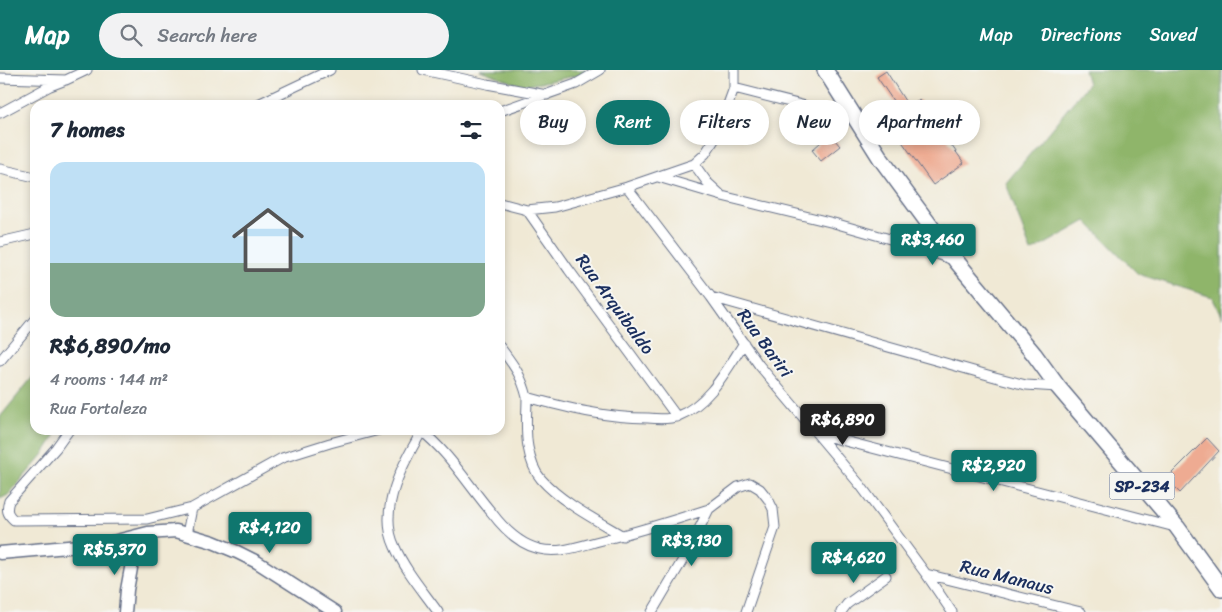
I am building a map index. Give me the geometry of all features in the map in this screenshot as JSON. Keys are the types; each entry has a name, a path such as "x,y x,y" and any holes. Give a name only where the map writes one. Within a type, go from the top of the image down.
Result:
{"main road":[{"name":"SP-234","path":"825,70 853,118 881,160 957,262 1034,354 1058,387 1177,527 1222,589"},
{"path":"0,553 97,546 148,533 171,531 187,534 237,552 257,562 335,612"},
{"path":"97,546 123,553 131,559 125,612"}],"street":[{"path":"0,113 50,86 87,70"},
{"path":"267,100 330,70"},
{"path":"423,70 547,95"},
{"path":"505,109 576,84 600,70"},
{"path":"505,204 527,210 555,207 627,187 694,164 716,137 734,88 734,70"},
{"path":"0,78 66,80"},
{"path":"734,88 853,118"},
{"path":"694,164 707,182 722,196"},
{"path":"0,169 30,176"},
{"path":"658,177 722,196 834,222 918,247 957,262"},
{"name":"Rua Bariri","path":"627,187 778,388 861,486 952,612"},
{"name":"Rua Arquibaldo","path":"527,210 677,417"},
{"path":"0,242 30,235"},
{"path":"918,247 942,240"},
{"path":"711,297 995,377 1026,385 1058,387"},
{"path":"0,361 30,325"},
{"path":"526,397 576,410 625,418 664,419 677,417 705,398 726,372 744,343"},
{"path":"505,354 522,380 526,397 527,446 532,464 539,478 552,490 588,515 623,536"},
{"path":"818,434 1177,527"},
{"path":"65,435 9,501 6,509 9,516 14,520 147,519 192,508 282,458 330,442 359,435"},
{"path":"418,435 399,473 389,515 390,531 394,547 438,612"},
{"path":"426,435 451,462 498,522 524,544 541,550 557,550 623,536 709,510 738,486 750,484 760,488 773,509 775,527 746,612"},
{"path":"187,534 192,508"},
{"path":"652,612 688,551 709,510"},
{"path":"147,519 148,533"},
{"name":"Rua Manaus","path":"926,574 1080,612"},
{"path":"840,612 847,604 886,576"}],"green space":[{"path":"480,70 588,70 581,75 523,86"},
{"path":"1084,70 1222,70 1222,317 1212,297 1138,274 1086,221 1031,252 1006,183 1088,84"},
{"path":"30,380 30,435 56,435 43,455 8,495 0,499 0,417"}],"building":[{"path":"886,71 904,100 893,100 877,77"},
{"path":"818,145 840,146 821,161 812,150"},
{"path":"904,145 951,145 964,163 933,185"},
{"path":"1207,438 1219,451 1180,493 1166,479"}]}
